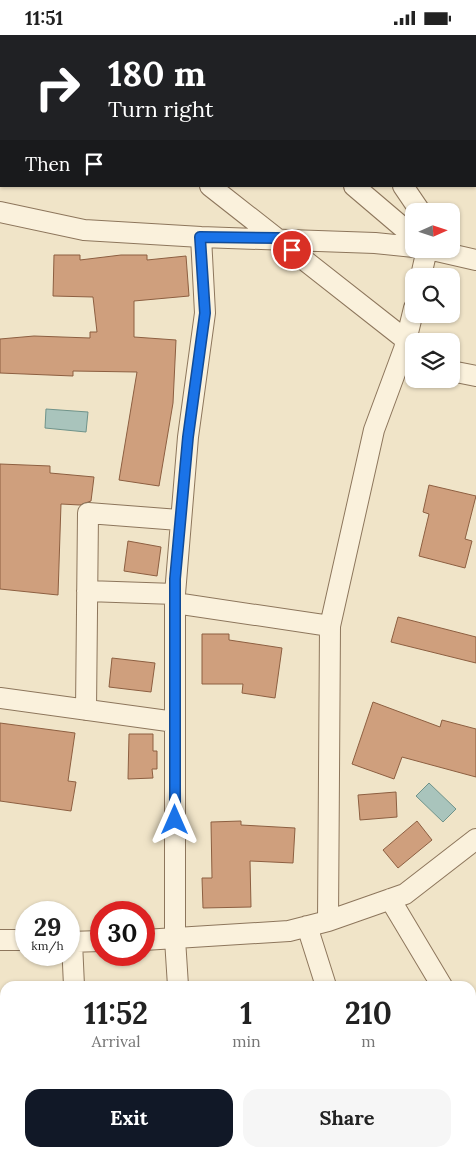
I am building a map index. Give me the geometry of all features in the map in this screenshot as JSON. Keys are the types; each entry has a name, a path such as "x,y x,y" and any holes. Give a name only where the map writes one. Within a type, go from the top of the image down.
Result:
{"street":[{"path":"211,187 405,339"},
{"path":"355,187 405,229"},
{"path":"404,187 415,203"},
{"path":"223,238 235,207"},
{"path":"0,212 84,230 223,238 278,238 405,246"},
{"path":"178,981 175,939 175,599 179,520 205,313 200,237"},
{"path":"460,255 476,260"},
{"path":"328,921 330,626 374,430 405,365"},
{"path":"460,373 476,376"},
{"path":"86,710 88,513 179,520"},
{"path":"88,591 175,599 330,626"},
{"path":"0,698 175,722"},
{"path":"155,940 289,931 328,921 405,893 476,839"},
{"path":"390,899 439,981"},
{"path":"307,926 324,981"},
{"path":"0,940 15,941"},
{"path":"72,966 74,981"}],"water":[{"path":"46,409 88,412 86,432 45,428"},
{"path":"429,783 456,809 443,822 416,796"}],"building":[{"path":"54,255 80,255 80,260 121,255 147,255 147,260 186,256 189,296 134,301 134,337 176,340 173,403 159,486 119,480 137,372 73,371 73,376 0,373 0,339 34,336 90,338 90,332 97,332 93,297 53,296"},
{"path":"0,464 50,466 50,473 94,477 91,501 80,505 61,504 58,595 0,589"},
{"path":"429,485 476,496 465,539 472,541 465,568 419,556 429,514 423,512"},
{"path":"128,541 161,547 157,576 124,571"},
{"path":"398,617 476,637 476,663 391,642"},
{"path":"202,634 229,634 229,640 282,648 275,698 242,693 243,684 202,684"},
{"path":"112,658 155,663 151,692 109,687"},
{"path":"373,702 440,727 442,720 476,729 476,777 402,757 394,779 352,764"},
{"path":"0,723 75,733 68,781 76,782 71,811 0,801"},
{"path":"129,734 153,734 153,751 157,751 157,769 152,769 153,778 128,779"},
{"path":"396,792 397,817 360,820 358,795"},
{"path":"241,821 241,825 295,828 293,863 250,861 251,907 203,908 202,878 212,878 211,822"},
{"path":"417,821 432,840 398,868 383,850"}],"route":[{"path":"175,820 174,595 176,549 188,437 205,313 200,237 278,238 292,250"}]}
